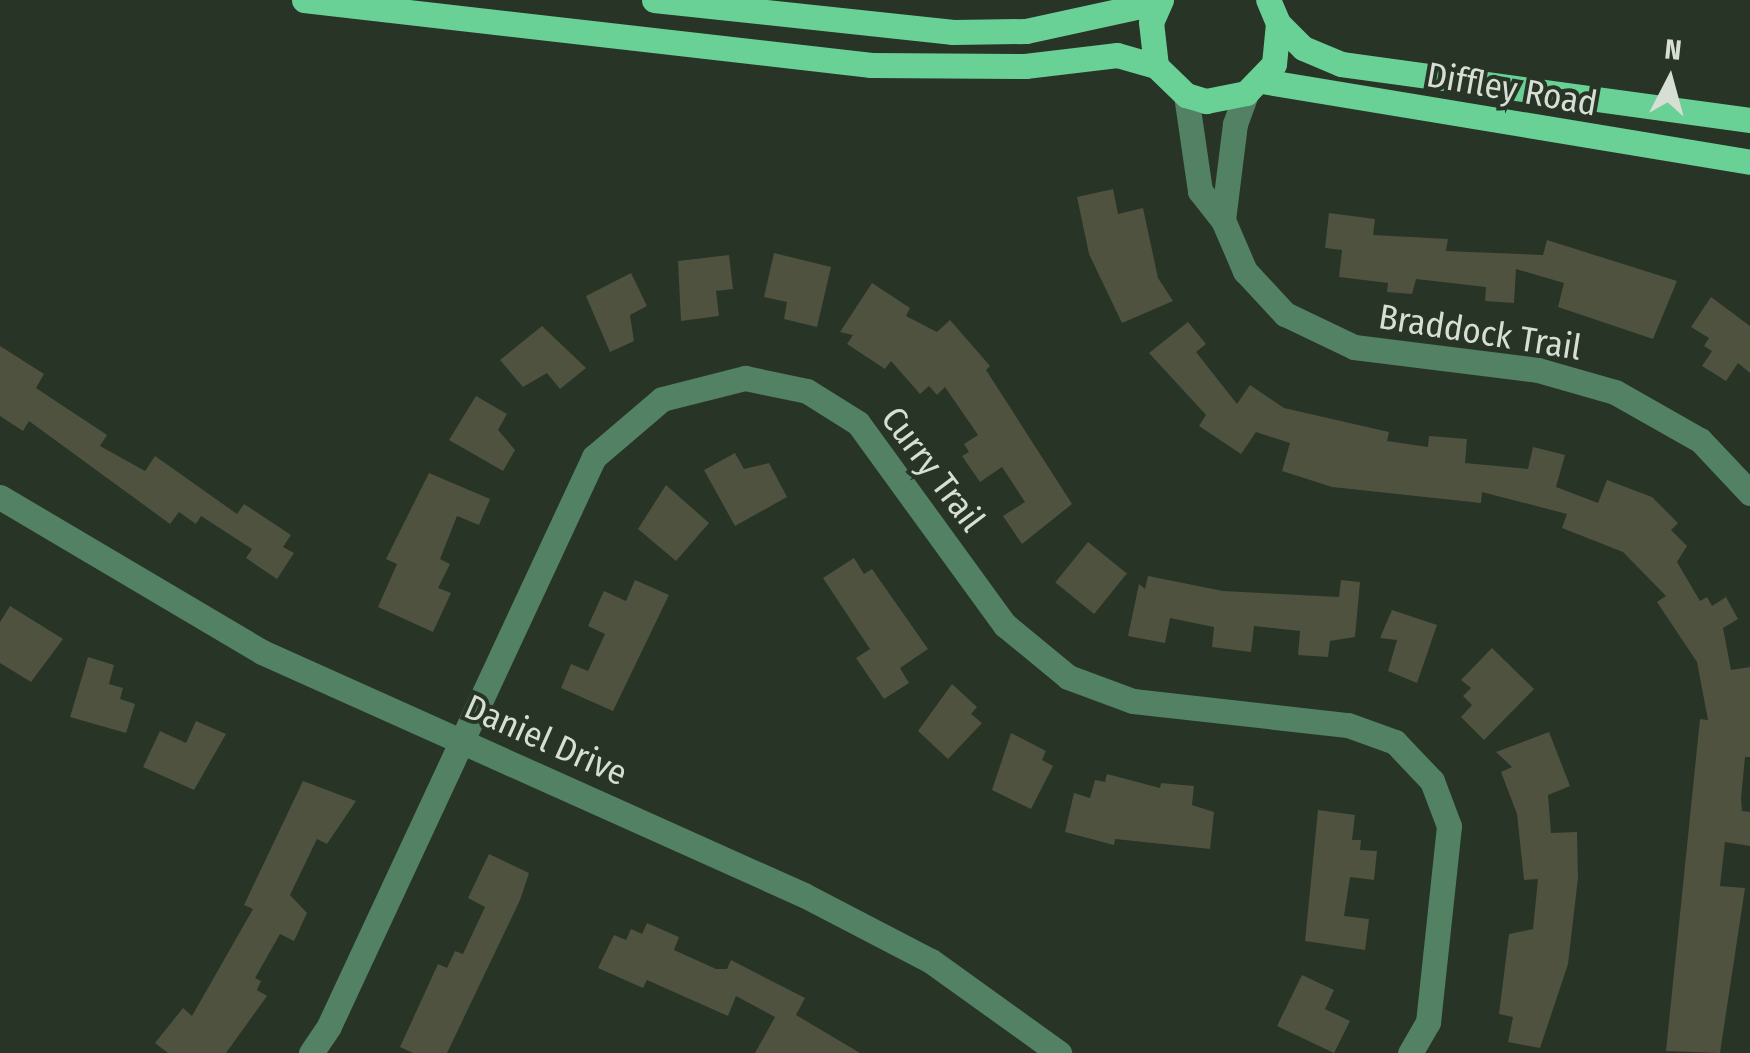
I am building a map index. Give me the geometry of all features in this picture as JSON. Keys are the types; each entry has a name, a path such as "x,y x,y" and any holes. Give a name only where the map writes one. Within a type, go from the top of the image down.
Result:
{"main road":[{"path":"304,0 871,65 1025,66 1118,56 1156,66 1186,95"},
{"path":"654,0 953,32 1026,31 1160,1"},
{"path":"1156,66 1151,22 1160,1"},
{"path":"1254,87 1279,43 1273,11"},
{"name":"Diffley Road","path":"1273,11 1303,48 1341,64 1750,120"},
{"name":"Diffley Road","path":"1186,95 1226,100 1254,87 1750,162"}],"street":[{"path":"1222,220 1235,124 1254,87"},
{"name":"Braddock Trail","path":"1186,95 1200,191 1222,220 1245,271 1285,314 1354,347 1538,370 1615,392 1700,440 1750,493"},
{"name":"Curry Trail","path":"311,1053 329,1026 594,457 662,399 745,378 807,390 858,423 1005,625 1068,676 1133,701 1348,725 1395,742 1432,781 1449,826 1428,1022 1410,1053"},
{"name":"Daniel Drive","path":"0,497 262,652 804,895 931,961 1060,1053"}],"building":[{"path":"1113,189 1118,214 1143,208 1158,278 1173,301 1122,323 1089,254 1077,197"},
{"path":"1329,213 1375,219 1373,235 1448,239 1446,251 1543,255 1547,240 1677,281 1653,339 1558,307 1564,283 1516,269 1514,303 1485,301 1486,287 1416,279 1412,294 1387,292 1388,283 1339,277 1342,250 1325,248"},
{"path":"774,253 831,267 817,327 784,319 787,302 764,297"},
{"path":"729,255 733,289 716,291 719,316 681,321 678,261"},
{"path":"631,273 647,306 630,315 634,341 610,352 586,296"},
{"path":"872,283 910,308 906,316 937,332 950,320 990,366 986,370 1072,504 1022,544 1003,516 1025,502 1002,467 980,482 962,456 969,452 964,444 978,435 945,387 937,395 929,386 920,394 891,361 885,369 847,344 853,335 840,332"},
{"path":"1711,297 1750,326 1750,373 1738,363 1726,381 1702,366 1712,351 1704,346 1709,338 1691,327"},
{"path":"1188,322 1206,344 1196,352 1237,404 1250,385 1284,408 1389,432 1387,441 1428,447 1429,436 1467,439 1465,463 1528,469 1533,447 1565,455 1556,487 1598,503 1607,480 1652,497 1678,523 1671,530 1687,546 1677,562 1700,601 1707,597 1712,606 1726,597 1738,619 1723,628 1731,670 1750,667 1750,757 1745,757 1741,798 1742,811 1750,812 1750,846 1725,842 1720,886 1745,888 1720,1053 1666,1051 1700,719 1708,720 1697,662 1657,602 1666,596 1623,552 1562,528 1567,514 1482,492 1481,503 1332,487 1282,471 1290,443 1256,432 1241,454 1199,426 1206,415 1149,353"},
{"path":"542,326 586,368 560,389 547,373 523,387 500,360"},
{"path":"0,346 44,374 36,388 107,435 100,446 145,471 155,456 237,514 244,504 291,535 283,547 294,553 277,579 246,558 252,549 201,516 196,524 179,512 170,524 29,421 23,431 0,416"},
{"path":"476,396 507,414 498,430 515,450 503,471 449,440"},
{"path":"735,453 744,469 769,463 787,497 735,526 704,470"},
{"path":"429,473 490,499 479,525 457,516 440,559 450,564 438,588 451,593 433,632 378,607 397,564 386,559"},
{"path":"666,485 709,523 676,561 638,529"},
{"path":"1088,542 1127,573 1094,614 1055,582"},
{"path":"854,558 864,574 872,569 928,649 900,668 909,683 884,699 856,658 870,649 823,578"},
{"path":"1148,576 1223,591 1339,597 1341,580 1360,582 1355,637 1330,641 1328,657 1298,655 1300,631 1254,626 1251,652 1212,647 1214,627 1170,618 1165,643 1128,636 1139,584 1145,589"},
{"path":"635,580 669,595 613,711 561,688 571,664 588,671 605,634 588,626 604,591 626,601"},
{"path":"10,606 63,639 31,682 0,663 0,622"},
{"path":"1392,610 1437,625 1417,683 1388,671 1397,640 1380,638"},
{"path":"1492,648 1534,689 1484,740 1461,717 1472,705 1463,696 1471,688 1461,680"},
{"path":"88,657 114,665 109,684 123,688 120,699 135,704 126,733 70,717"},
{"path":"952,684 977,707 971,714 982,723 948,759 918,731"},
{"path":"196,721 226,734 194,790 143,767 160,731 186,743"},
{"path":"1549,732 1570,786 1548,795 1551,833 1577,832 1578,878 1568,964 1540,1048 1508,1042 1513,1017 1499,1014 1509,934 1533,929 1538,879 1524,880 1517,814 1501,772 1512,767 1496,752"},
{"path":"1011,733 1046,751 1042,760 1053,766 1031,809 992,790"},
{"path":"1107,774 1160,788 1161,783 1194,786 1192,805 1214,812 1210,849 1115,839 1114,845 1065,832 1074,793 1090,798 1095,780 1105,782"},
{"path":"303,781 356,801 327,844 317,839 290,895 307,913 294,941 280,934 255,978 261,981 257,990 267,996 226,1053 168,1053 155,1043 183,1008 192,1016 253,909 244,905"},
{"path":"1318,810 1355,815 1352,840 1361,840 1360,850 1377,851 1374,880 1350,877 1344,916 1369,919 1365,950 1305,941"},
{"path":"489,854 529,873 520,900 447,1053 413,1053 400,1047 438,964 447,968 455,951 463,954 485,907 468,898"},
{"path":"647,923 679,937 674,950 716,969 727,969 731,960 805,998 796,1015 860,1053 755,1053 775,1017 736,996 728,1016 647,980 643,988 598,968 614,935 626,940 631,929 642,934"},
{"path":"1302,975 1334,990 1325,1009 1350,1021 1334,1053 1277,1026"}]}
